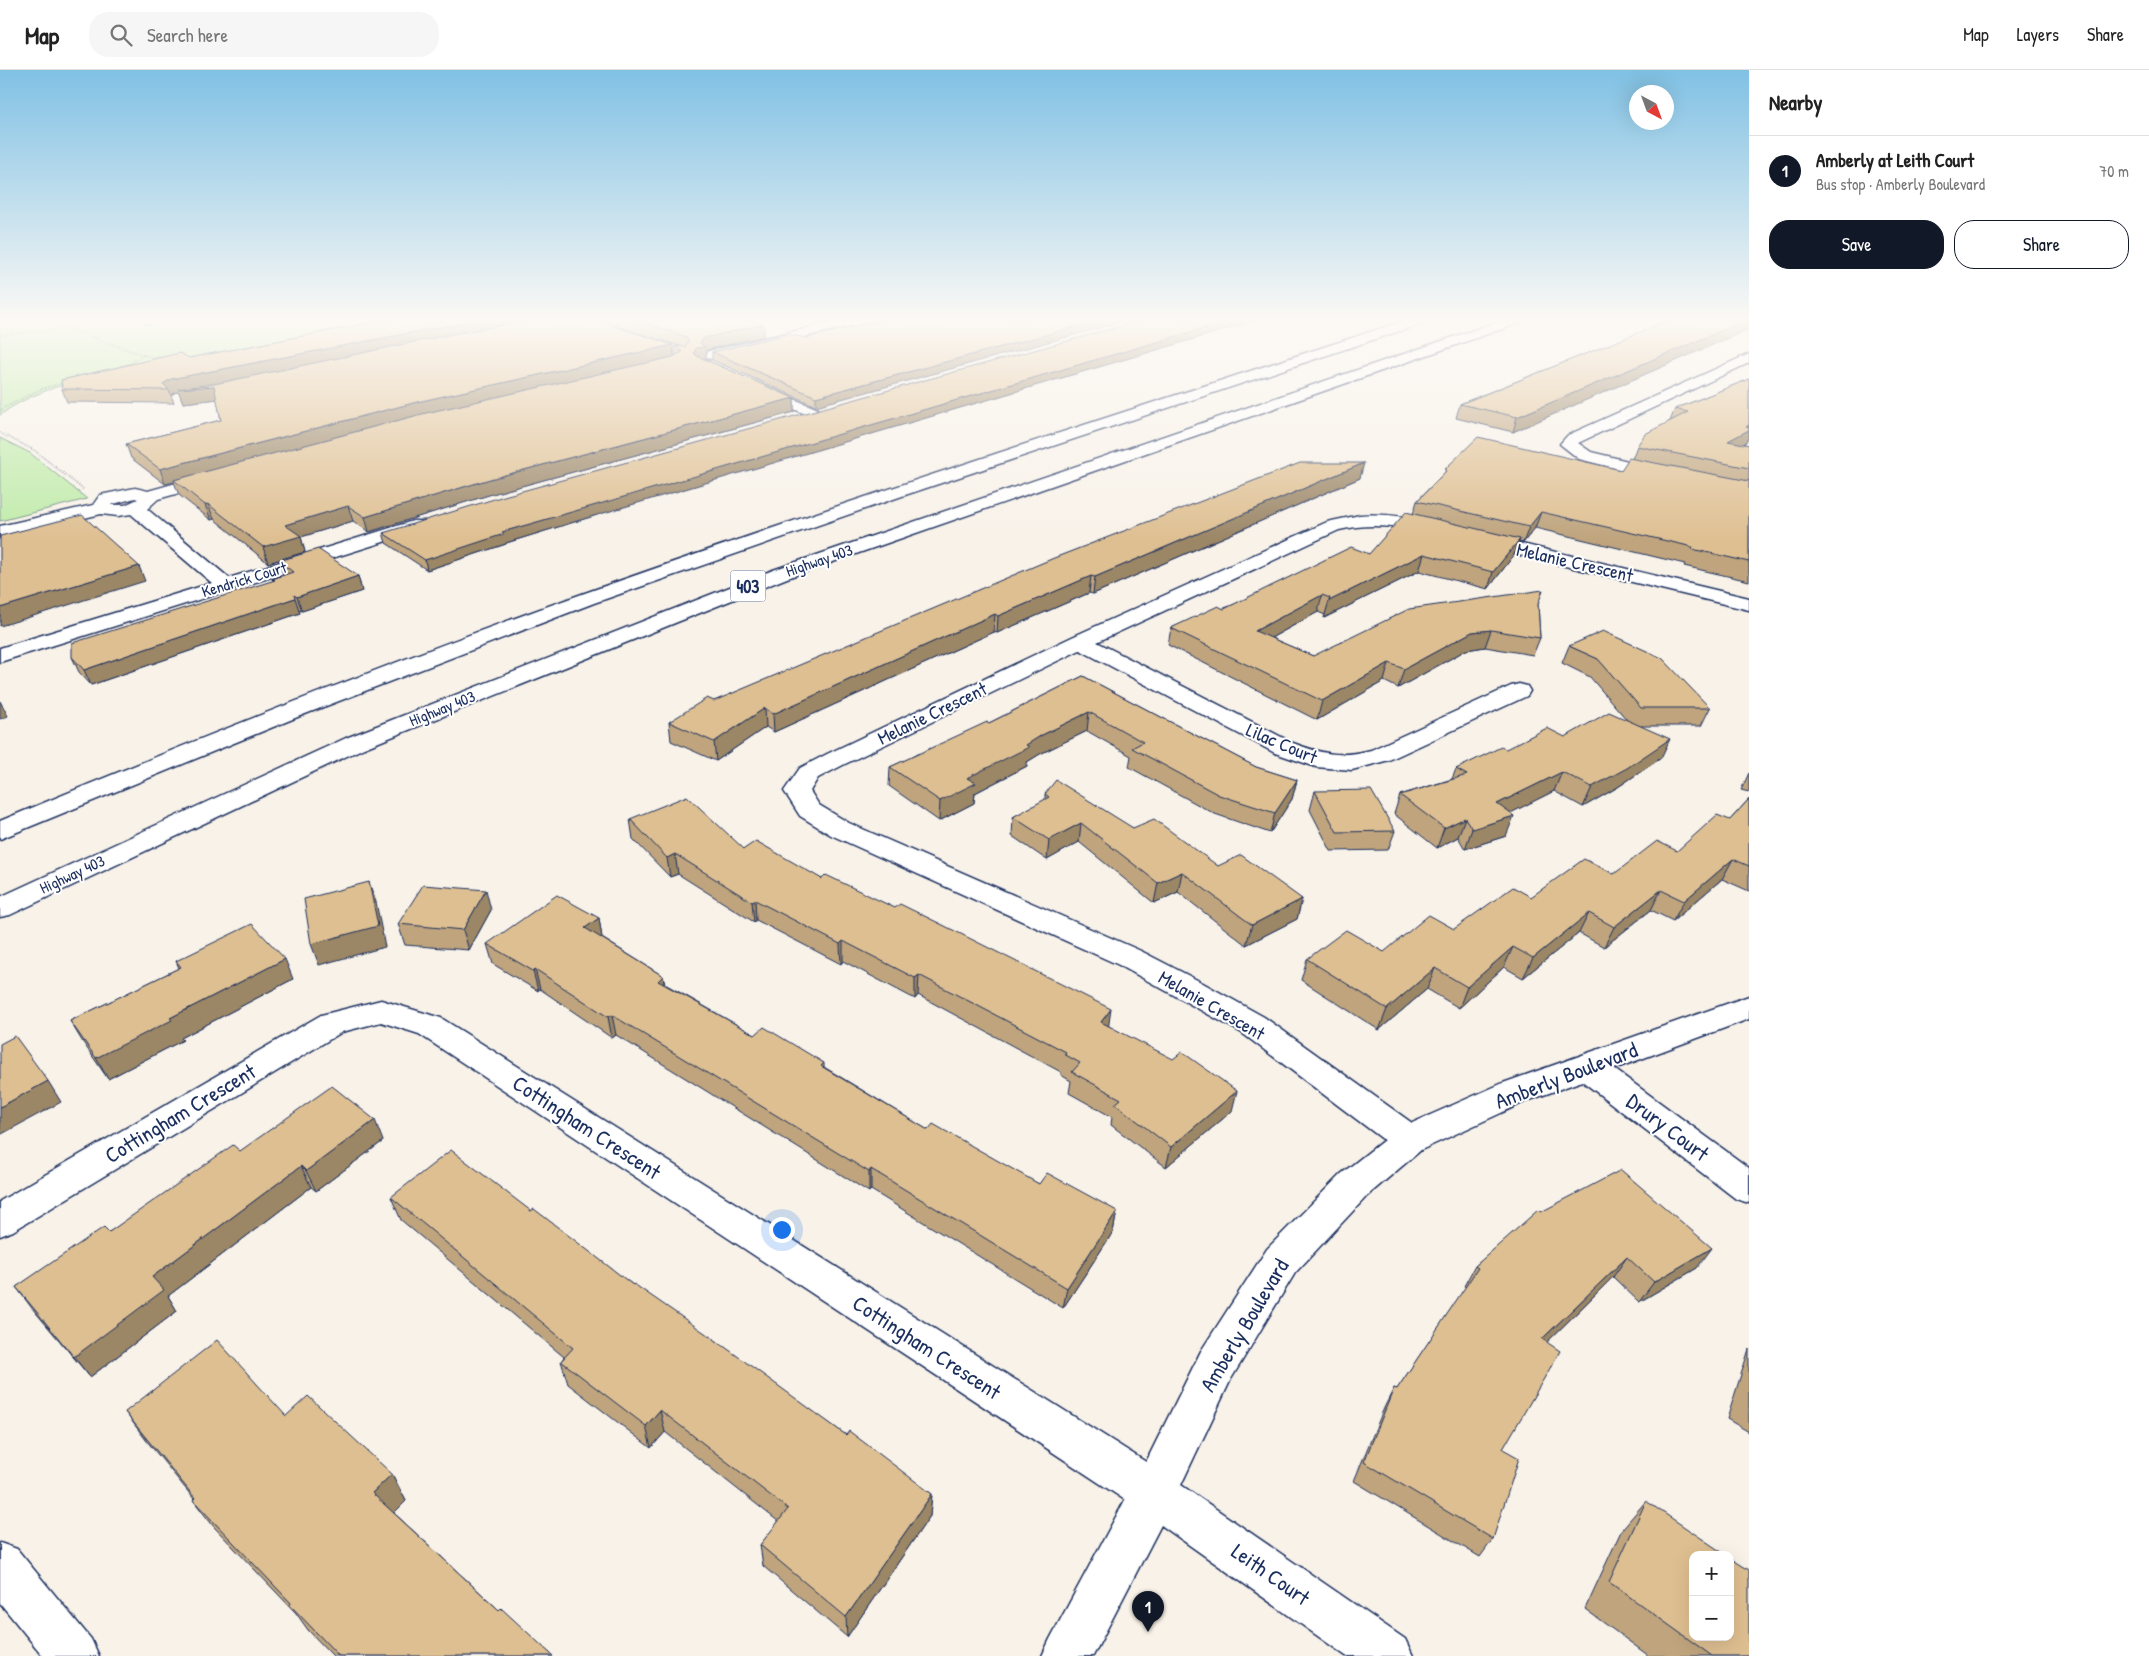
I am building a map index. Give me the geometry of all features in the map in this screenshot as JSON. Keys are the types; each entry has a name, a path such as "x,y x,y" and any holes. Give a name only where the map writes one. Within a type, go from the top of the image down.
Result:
{"main road":[{"path":"769,393 813,412"},
{"name":"403","path":"0,831 407,666 585,599 786,530 1200,393"},
{"name":"Highway 403","path":"0,908 355,743 780,574 1304,393"},
{"path":"1671,476 1585,456 1568,444 1574,438 1672,393"},
{"path":"784,420 832,407"},
{"path":"0,532 102,508 112,510 227,474"},
{"path":"141,502 226,585"},
{"name":"Melanie Crescent","path":"1409,1140 1253,1025 1130,958 840,829 809,810 797,791 809,773 836,758 1080,642 1333,526 1356,520 1379,518 1400,520 1749,604"},
{"name":"Kendrick Court","path":"0,655 433,520"},
{"name":"Lilac Court","path":"1080,642 1268,740 1316,760 1352,763 1380,755 1519,692"},
{"name":"Amberly Boulevard","path":"1067,1656 1154,1493 1216,1364 1280,1261 1354,1184 1409,1140 1515,1092 1749,1006"},
{"name":"Cottingham Crescent","path":"0,1220 332,1023 381,1011 430,1026 1154,1493"},
{"name":"Drury Court","path":"1586,1066 1749,1188"},
{"name":"Leith Court","path":"1154,1493 1388,1656"},
{"path":"0,1566 74,1656"}],"path":[{"path":"0,410 33,393"},
{"path":"0,433 34,450 87,492"}],"green space":[{"path":"0,393 40,393 21,402 0,415"},
{"path":"0,438 30,453 87,499 0,521"}],"building":[{"path":"215,393 457,393 160,469 126,444 221,420"},
{"path":"514,393 782,393 794,398 490,479 365,517 348,506 285,525 301,536 263,547 174,480 426,413"},
{"path":"807,393 831,393 816,397"},
{"path":"878,393 981,393 502,532 504,534 425,560 383,533 504,496"},
{"path":"1488,393 1574,393 1517,417 1460,404"},
{"path":"1714,393 1749,393 1749,425 1746,427 1749,430 1728,441 1749,445 1749,468 1637,446 1645,434 1688,412 1675,409"},
{"path":"1478,437 1621,470 1629,458 1749,481 1749,562 1541,512 1529,527 1417,501 1446,471 1446,468"},
{"path":"1300,463 1364,463 1095,577 1091,576 998,616 995,614 773,714 765,708 714,742 669,722 707,698 714,701 1054,558"},
{"path":"1406,512 1520,539 1493,572 1424,554 1329,601 1330,598 1322,595 1255,631 1313,656 1409,609 1543,590 1538,604 1540,638 1491,630 1472,632 1404,669 1389,663 1322,701 1171,628 1218,606 1224,609 1351,547 1369,554"},
{"path":"82,515 139,566 0,608 0,536"},
{"path":"318,549 358,576 297,597 294,595 295,598 84,670 72,657 72,643 275,580 272,579 293,572 279,561"},
{"path":"1603,631 1662,658 1710,708 1641,708 1598,659 1569,646"},
{"path":"1083,676 1256,767 1297,780 1275,813 1219,795 1132,748 1143,742 1089,712 1042,735 1026,745 1029,747 967,778 976,783 940,801 890,767 987,722 989,723"},
{"path":"1609,712 1670,739 1627,768 1592,787 1562,772 1497,804 1514,816 1472,829 1465,818 1444,828 1400,795 1467,775 1456,769 1501,747 1506,749 1547,728 1565,737"},
{"path":"1056,780 1133,828 1154,819 1218,866 1241,855 1302,899 1252,925 1182,872 1158,883 1081,823 1049,840 1013,817 1049,797 1045,794"},
{"path":"1371,790 1395,831 1337,832 1315,791"},
{"path":"687,796 744,849 756,841 822,879 826,875 895,908 900,904 1111,1009 1101,1022 1173,1059 1182,1052 1237,1091 1171,1147 1115,1104 1121,1099 1072,1072 1080,1063 1064,1054 1066,1052 919,975 915,978 843,941 840,944 755,900 752,902 675,854 667,858 630,819"},
{"path":"1749,799 1749,866 1733,859 1684,901 1661,890 1614,927 1589,913 1533,958 1513,947 1467,987 1435,968 1387,1009 1307,959 1346,930 1384,952 1429,915 1454,929 1513,887 1531,897 1584,859 1614,874 1657,841 1677,851 1717,815 1730,820"},
{"path":"369,882 378,926 311,944 304,899"},
{"path":"423,885 486,890 463,930 398,924"},
{"path":"557,895 599,918 585,928 663,976 658,981 755,1035 764,1027 824,1063 821,1066 928,1130 933,1124 1039,1184 1047,1173 1117,1211 1067,1288 871,1169 869,1172 612,1015 608,1017 535,969 533,971 487,944"},
{"path":"252,924 285,959 170,1018 172,1020 96,1058 70,1021 181,967 176,961"},
{"path":"15,1036 48,1081 0,1107 0,1044"},
{"path":"332,1086 375,1120 306,1171 301,1166 152,1277 164,1290 74,1357 16,1287 104,1227 109,1232 233,1145 240,1151"},
{"path":"451,1150 531,1211 534,1209 633,1285 718,1342 846,1435 849,1431 932,1494 846,1617 760,1545 788,1509 660,1410 646,1426 561,1361 573,1348 391,1197"},
{"path":"1621,1170 1712,1248 1654,1282 1627,1257 1542,1339 1560,1351 1503,1449 1519,1458 1493,1539 1364,1462 1394,1388 1397,1389 1478,1268 1475,1266 1538,1210 1541,1212"},
{"path":"217,1340 286,1416 308,1396 392,1474 372,1493 499,1610 501,1608 553,1656 339,1656 193,1500 195,1498 125,1412"},
{"path":"1646,1501 1720,1551 1689,1551 1689,1639 1609,1582"},
{"path":"1734,1561 1749,1570 1749,1656 1712,1656 1691,1641 1734,1641"}],"place":[{"name":"Amberly at Leith Court","path":"1148,1632"}]}
